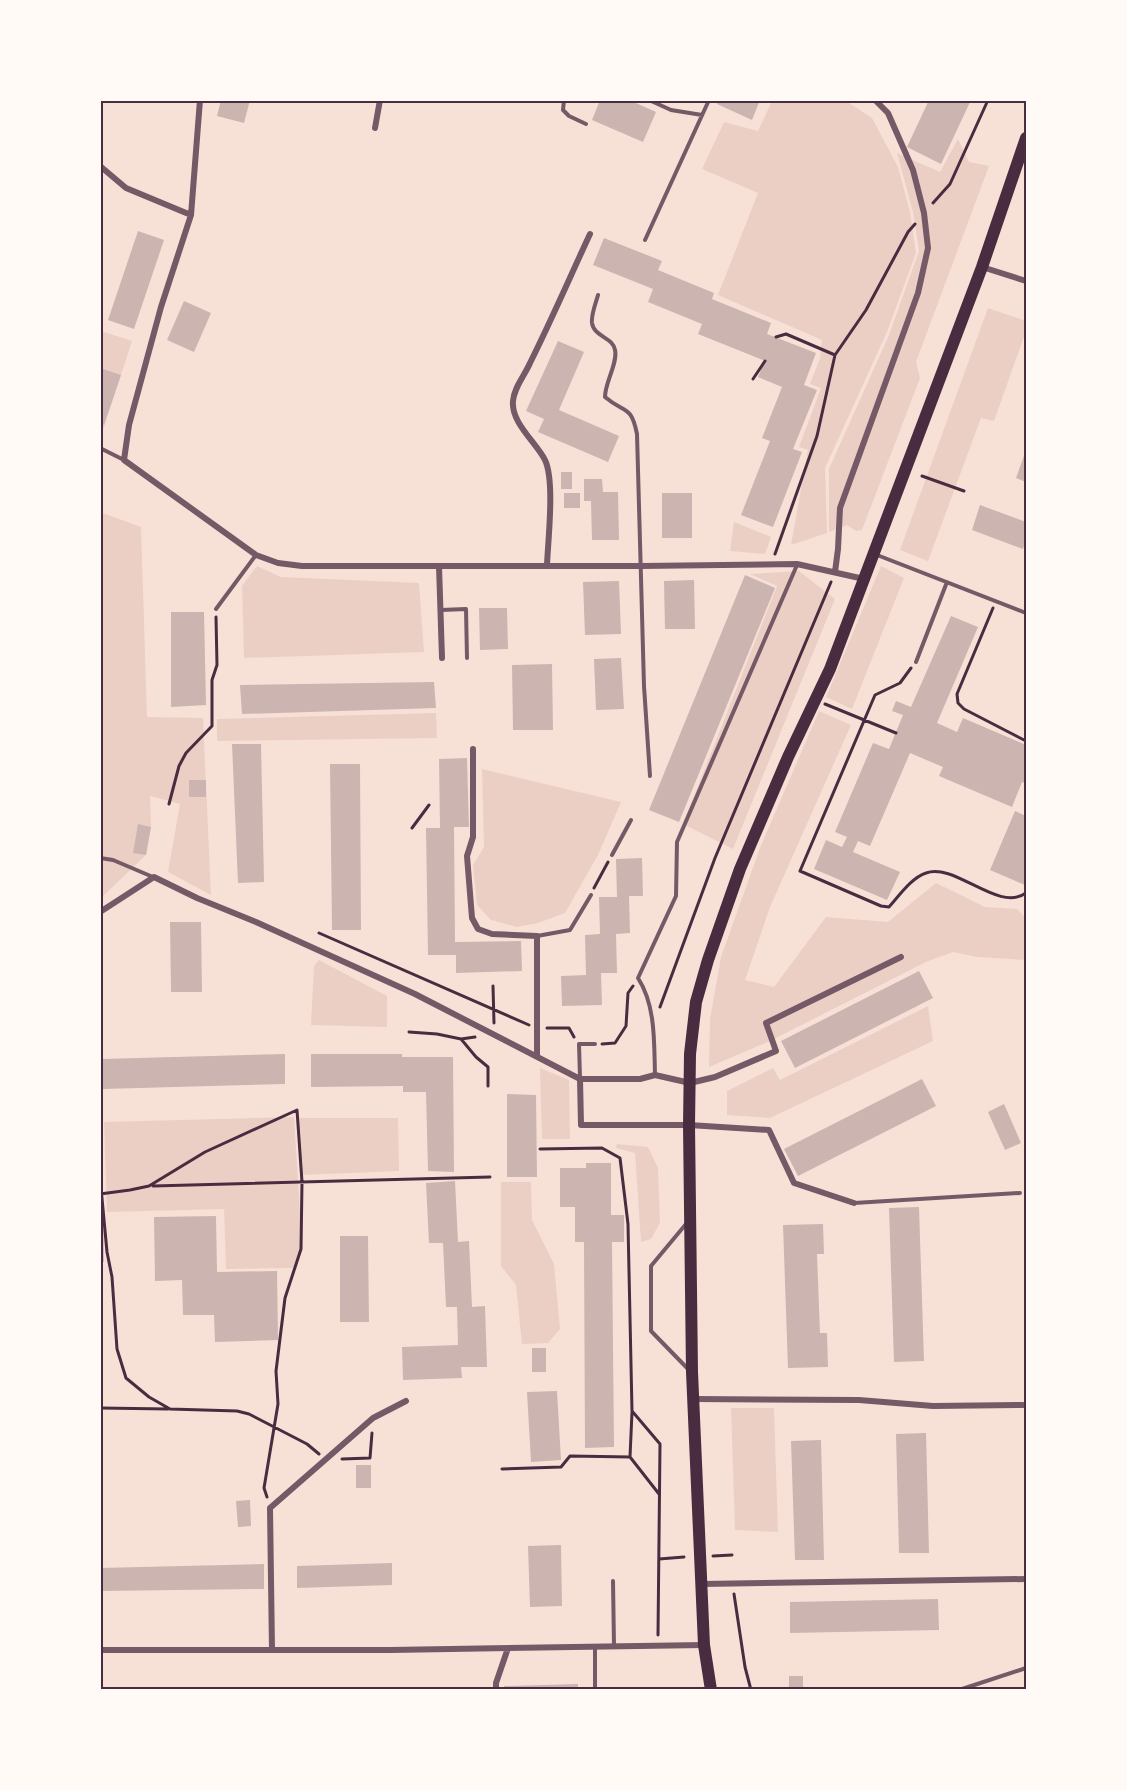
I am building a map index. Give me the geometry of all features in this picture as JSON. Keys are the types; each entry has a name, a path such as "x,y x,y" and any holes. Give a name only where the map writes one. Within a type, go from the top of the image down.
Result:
{"main road":[{"path":"711,1689 704,1645 692,1372 689,1125 690,1054 696,1002 708,960 744,862 788,757 830,669 982,267 1026,138"}],"street":[{"path":"201,100 190,215 161,308 129,425 123,460 256,555 278,563 302,566 797,564 864,579"},
{"path":"375,128 380,100"},
{"path":"835,572 840,508 918,293 928,248 924,213 913,170 888,113 875,100"},
{"path":"100,166 126,188 190,215"},
{"path":"547,565 550,479 547,462 517,418 513,402 516,390 529,367 590,234"},
{"path":"982,267 1026,281"},
{"path":"439,566 442,658"},
{"path":"473,749 473,837 467,856 472,918 478,929 492,934 537,936 537,1056"},
{"path":"100,912 154,877 351,965 494,1034 580,1079 640,1079 656,1075 690,1083 716,1077 776,1051 766,1023 901,957"},
{"path":"580,1079 581,1125 689,1125 769,1130 794,1183 854,1203"},
{"path":"693,1399 860,1400 933,1406 1025,1405"},
{"path":"272,1650 270,1508 373,1418 406,1401"},
{"path":"701,1584 1026,1579"},
{"path":"100,1650 704,1645"},
{"path":"496,1689 508,1648"}],"lane":[{"path":"564,100 563,110 568,116 586,124"},
{"path":"649,100 671,110 702,115"},
{"path":"645,240 709,100"},
{"path":"598,295 591,320 593,327 597,333 612,343 616,354 605,388 605,397 628,411 634,418 637,434 644,686 650,776"},
{"path":"100,448 123,460"},
{"path":"873,554 1026,613"},
{"path":"216,609 256,555"},
{"path":"656,1075 653,1025 645,989 638,978 676,896 677,842 797,564"},
{"path":"916,662 947,582"},
{"path":"441,610 466,609 467,658"},
{"path":"612,855 631,820"},
{"path":"100,858 113,860 154,877"},
{"path":"537,936 570,930 591,895"},
{"path":"580,1079 579,1044 594,1044"},
{"path":"854,1203 1020,1193"},
{"path":"690,1219 651,1266 651,1331 692,1372"},
{"path":"613,1581 614,1646"},
{"path":"594,1647 595,1689"},
{"path":"959,1689 1026,1668"}],"path":[{"path":"771,565 817,435 835,355 866,310 908,232 950,184 988,100"},
{"path":"776,338 786,334 835,355"},
{"path":"753,379 765,361"},
{"path":"922,476 964,491"},
{"path":"653,1025 715,858 835,572"},
{"path":"996,601 957,694 958,703 964,709 1026,741"},
{"path":"169,804 179,766 186,753 212,726 212,680 217,665 216,609"},
{"path":"916,662 900,683 875,695 800,871 881,906 889,907 913,881 924,873 938,870 987,892 1011,897 1024,896 1026,893"},
{"path":"815,700 896,733"},
{"path":"412,828 429,805"},
{"path":"591,895 612,855"},
{"path":"319,933 537,1028 568,1028 579,1044"},
{"path":"594,1044 615,1043 626,1026 628,993 638,978"},
{"path":"492,986 494,1034"},
{"path":"409,1032 461,1039 488,1067 488,1086"},
{"path":"150,1186 205,1152 297,1110 303,1182 301,1249 285,1298 276,1371 278,1404 264,1488 270,1508"},
{"path":"540,1149 602,1148 620,1158 628,1224 632,1411 630,1457 659,1494"},
{"path":"100,1177 117,1349 121,1367 126,1378 170,1409"},
{"path":"102,1194 150,1186 490,1177"},
{"path":"100,1408 237,1411 249,1414 307,1444 324,1459 370,1458 373,1418"},
{"path":"632,1411 660,1444 657,1645"},
{"path":"502,1469 561,1467 570,1456 630,1457"},
{"path":"713,1556 732,1555"},
{"path":"659,1558 684,1557"},
{"path":"733,1583 745,1667 751,1689"}],"shaded area":[{"path":"772,101 846,101 872,118 898,167 910,212 916,253 887,332 825,468 827,533 791,545 808,450 799,447 821,388 810,384 820,358 822,340 718,295 758,193 702,169 724,122 758,131"},
{"path":"958,139 969,162 989,166 916,362 920,378 862,530 856,531 847,525 829,532 829,469 889,335 919,251 913,212 897,153 940,172"},
{"path":"988,308 1026,321 1026,331 994,421 981,418 928,561 900,550"},
{"path":"101,331 132,341 101,436"},
{"path":"100,512 141,527 147,717 203,718 211,895 168,872 180,804 150,796 151,827 146,855 101,898"},
{"path":"734,522 771,537 765,554 730,551"},
{"path":"257,566 281,577 419,583 424,652 244,658 242,586"},
{"path":"881,566 904,578 852,709 826,697"},
{"path":"799,571 835,599 733,849 683,824 777,586 750,574"},
{"path":"819,711 851,725 770,907 745,980 774,987 826,917 888,922 936,883 985,907 1017,909 1026,918 1026,960 977,957 953,952 926,962 770,1041 709,1067 710,1019 721,957 760,848"},
{"path":"436,713 437,738 217,741 217,719"},
{"path":"482,769 621,802 598,855 565,913 538,923 517,927 491,920 477,905 473,865 484,847"},
{"path":"319,960 387,996 387,1027 311,1025 314,966"},
{"path":"928,1006 933,1041 770,1118 727,1115 727,1091 773,1068 780,1080"},
{"path":"540,1068 569,1080 570,1139 542,1139"},
{"path":"294,1117 302,1246 293,1268 226,1269 224,1209 107,1212 104,1122"},
{"path":"297,1118 398,1118 399,1171 301,1175"},
{"path":"617,1144 648,1147 658,1168 660,1223 651,1239 641,1242 635,1153 616,1148"},
{"path":"501,1182 531,1182 532,1220 554,1264 560,1329 548,1343 522,1344 516,1285 501,1266"},
{"path":"731,1408 774,1408 778,1532 735,1530"}],"building":[{"path":"221,100 250,100 244,123 217,116"},
{"path":"600,100 629,100 656,112 643,142 592,120"},
{"path":"718,100 760,100 752,120 717,104"},
{"path":"929,100 971,100 941,164 907,147"},
{"path":"138,231 164,240 134,329 108,320"},
{"path":"604,238 662,261 658,270 714,293 712,299 771,323 767,334 816,353 804,385 817,390 793,449 802,452 773,527 741,515 770,441 762,438 782,387 758,377 765,361 698,334 702,324 648,302 653,289 593,265"},
{"path":"184,301 211,313 194,352 167,340"},
{"path":"558,341 584,352 559,410 619,436 608,462 538,432 544,419 526,411"},
{"path":"103,369 121,375 104,425 100,423 100,377"},
{"path":"1026,450 1026,482 1016,478"},
{"path":"561,472 572,472 572,489 561,489"},
{"path":"584,479 602,479 603,492 618,492 619,540 592,540 591,501 584,501"},
{"path":"564,493 580,493 580,508 564,508"},
{"path":"662,493 692,493 692,538 662,538"},
{"path":"980,505 1026,522 1026,539 1023,549 972,530"},
{"path":"745,575 775,588 679,822 649,810"},
{"path":"694,580 695,629 665,629 664,581"},
{"path":"619,581 621,634 585,635 583,582"},
{"path":"479,608 507,608 508,649 480,650"},
{"path":"171,612 204,612 206,705 171,707"},
{"path":"951,616 978,627 937,723 957,732 963,718 1026,745 1026,784 1022,782 1012,807 939,776 943,767 910,753 870,846 858,841 853,852 900,872 887,900 814,869 826,840 842,847 847,837 835,832 873,743 889,749 903,715 892,711 896,701 911,707"},
{"path":"621,658 624,709 596,710 594,659"},
{"path":"552,664 553,730 513,730 512,665"},
{"path":"434,682 436,708 242,714 240,685"},
{"path":"232,744 261,744 264,882 238,883"},
{"path":"467,758 469,827 454,827 455,942 521,941 522,971 456,973 456,955 428,955 426,828 440,828 439,759"},
{"path":"330,764 360,764 361,930 332,930"},
{"path":"189,780 206,780 206,797 189,797"},
{"path":"1015,811 1026,816 1025,885 990,870"},
{"path":"138,824 151,827 146,855 133,853"},
{"path":"642,858 643,896 629,896 630,933 616,934 617,973 601,973 602,1005 562,1006 561,976 586,975 585,935 600,934 599,897 617,897 616,859"},
{"path":"170,922 201,922 202,992 171,992"},
{"path":"919,971 933,998 795,1068 781,1041"},
{"path":"285,1054 285,1084 103,1089 102,1059"},
{"path":"311,1054 402,1054 402,1057 453,1057 454,1172 428,1171 426,1092 403,1092 403,1086 311,1087"},
{"path":"922,1079 936,1106 798,1176 784,1149"},
{"path":"507,1094 536,1095 537,1177 507,1177"},
{"path":"1004,1104 1021,1143 1005,1150 988,1112"},
{"path":"586,1163 611,1163 611,1215 624,1215 624,1242 612,1242 614,1447 585,1448 584,1242 575,1242 575,1207 560,1207 560,1168 586,1168"},
{"path":"455,1181 458,1242 469,1241 472,1307 485,1306 487,1367 461,1367 462,1378 403,1380 402,1347 458,1345 457,1307 446,1307 443,1243 429,1243 426,1183"},
{"path":"919,1207 924,1361 894,1362 889,1208"},
{"path":"100,1211 103,1211 104,1262 100,1262"},
{"path":"216,1216 217,1272 277,1271 278,1340 215,1342 214,1315 183,1315 182,1280 155,1281 154,1217"},
{"path":"823,1224 824,1254 817,1254 820,1333 827,1333 828,1367 788,1368 783,1225"},
{"path":"340,1236 368,1236 369,1322 340,1322"},
{"path":"532,1348 546,1348 546,1372 532,1372"},
{"path":"557,1391 561,1460 531,1462 527,1392"},
{"path":"926,1433 929,1553 899,1553 896,1434"},
{"path":"821,1440 824,1560 795,1560 791,1441"},
{"path":"356,1465 371,1465 371,1488 356,1488"},
{"path":"250,1500 251,1526 238,1527 236,1501"},
{"path":"561,1545 562,1606 530,1607 528,1546"},
{"path":"392,1563 392,1585 297,1588 297,1566"},
{"path":"264,1564 264,1589 100,1591 100,1568"},
{"path":"938,1599 939,1630 790,1633 790,1602"},
{"path":"789,1676 803,1676 803,1690 789,1690"},
{"path":"578,1684 578,1690 504,1690 504,1686"}]}
